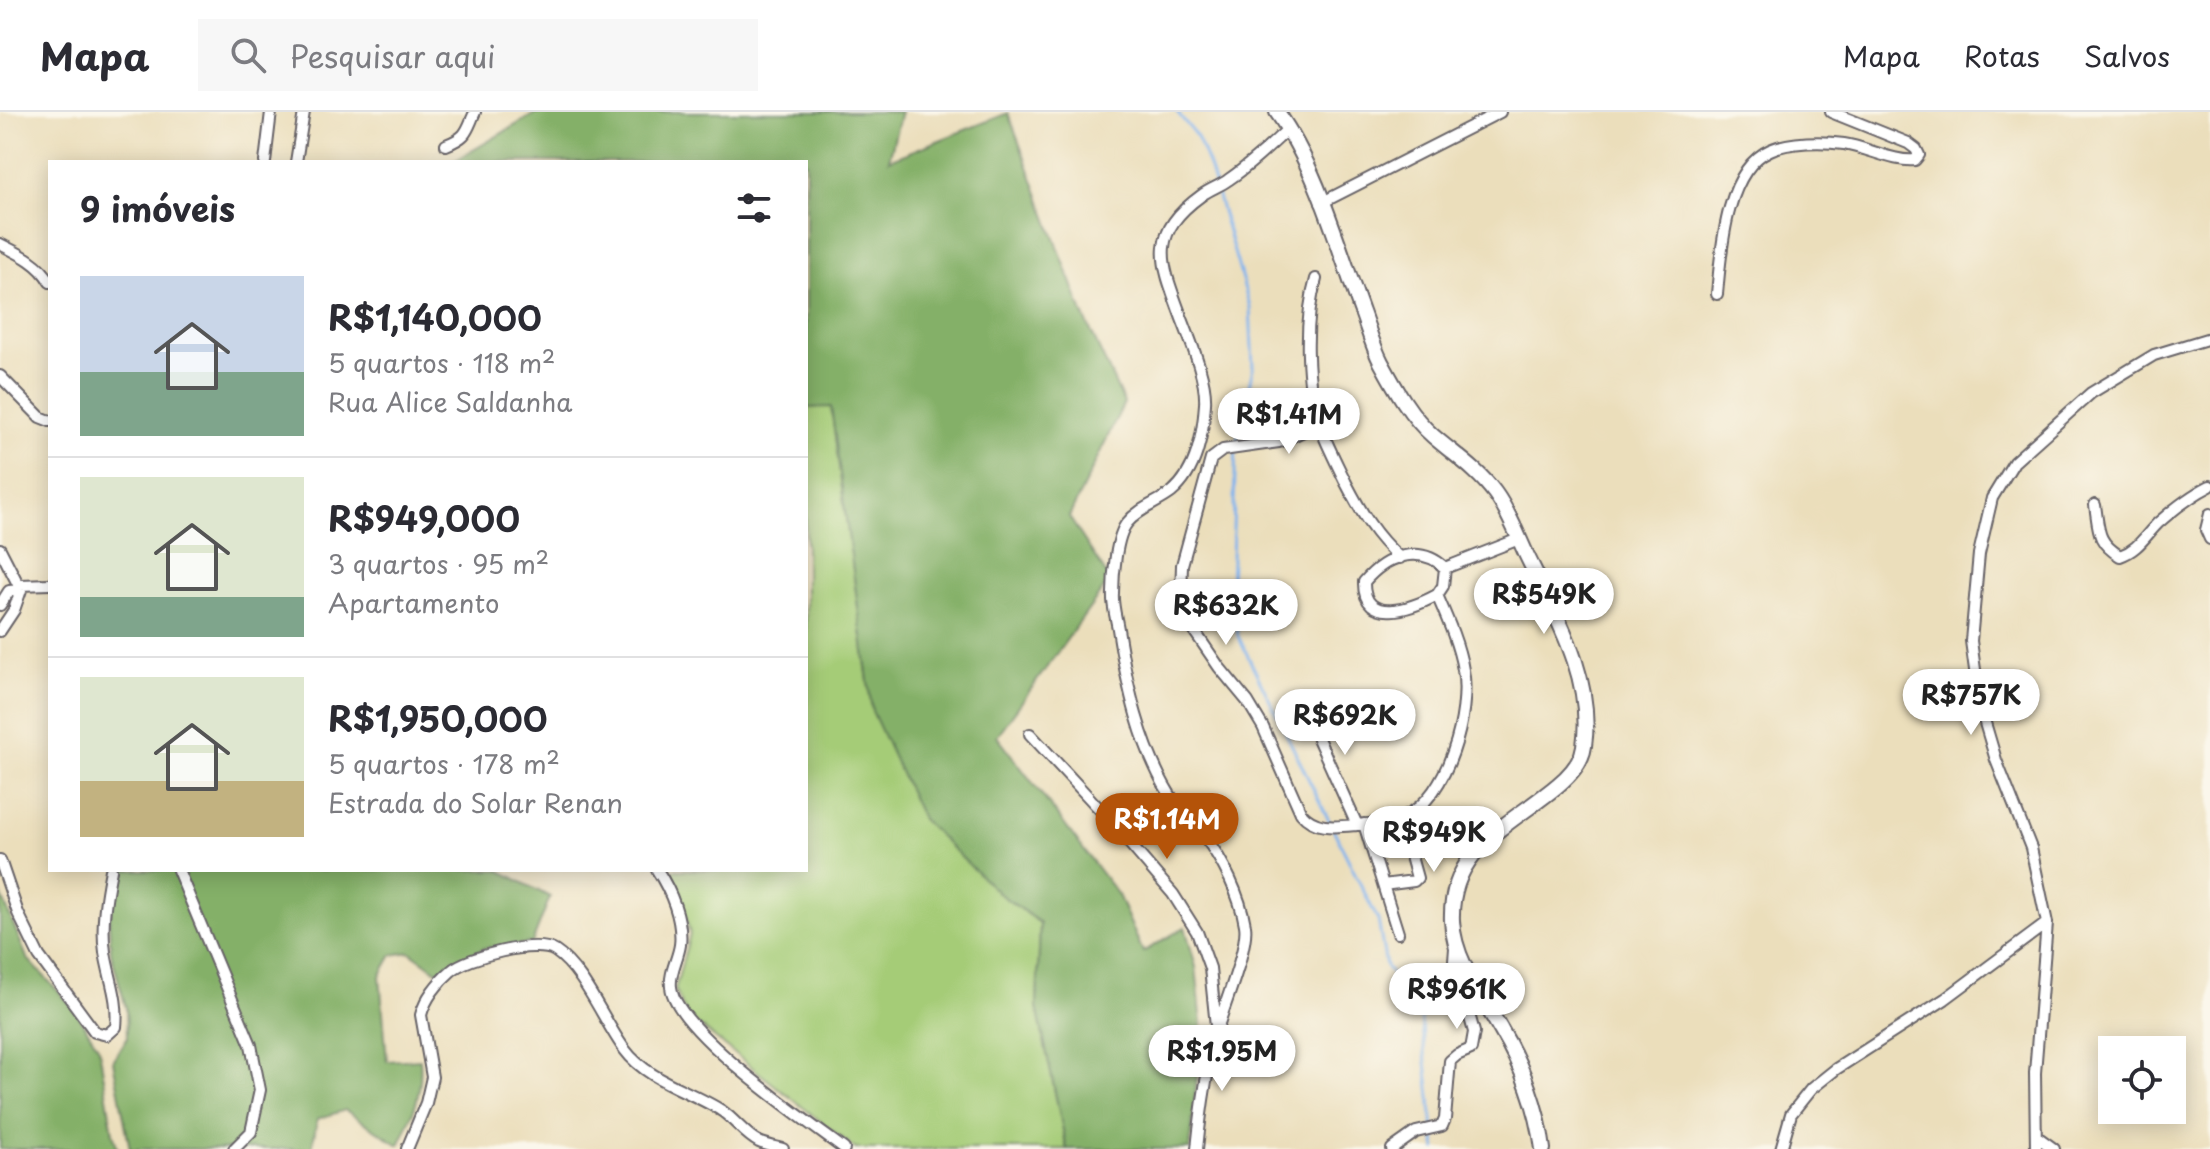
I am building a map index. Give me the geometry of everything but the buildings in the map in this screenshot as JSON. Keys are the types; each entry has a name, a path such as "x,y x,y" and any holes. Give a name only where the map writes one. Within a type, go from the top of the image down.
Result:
{"street":[{"path":"265,160 271,112"},
{"path":"297,160 304,112"},
{"path":"446,145 461,139 475,112"},
{"path":"1277,112 1309,168 1379,360 1403,400 1431,434 1472,467 1497,495 1578,668 1585,710 1584,749 1572,774 1483,841 1468,859 1455,892 1452,921 1471,982 1516,1058 1541,1128 1543,1149"},
{"path":"1321,203 1500,112"},
{"path":"1717,294 1723,231 1741,180 1755,162 1770,150 1801,144 1841,144 1876,151 1905,162 1915,160 1919,155 1908,143 1831,112"},
{"path":"1197,1149 1216,1032 1245,943 1246,927 1237,897 1218,859 1207,840 1172,799 1153,766 1134,707 1112,594 1119,539 1127,523 1150,504 1172,492 1186,475 1201,443 1206,399 1195,357 1165,272 1166,235 1172,221 1202,195 1228,180 1288,129"},
{"path":"0,244 27,257 48,278"},
{"path":"1316,279 1310,299 1309,373 1319,424 1363,516 1379,540 1400,558"},
{"path":"2036,1149 2035,1073 2047,923 2031,848 1996,760 1980,706 1971,641 1979,554 1992,498 2014,462 2091,393 2154,355 2210,338"},
{"path":"0,376 29,406 48,420"},
{"path":"1319,424 1279,442 1223,450 1211,459 1182,565 1181,595 1193,629 1263,727 1301,813 1310,824 1326,827 1360,825 1407,815 1428,796 1445,771 1466,701 1463,669 1437,595"},
{"path":"2095,505 2099,535 2105,547 2120,556 2134,552 2155,526 2188,496 2210,486"},
{"path":"2210,514 2206,530 2210,539"},
{"path":"1445,568 1519,539"},
{"path":"0,549 12,590 14,610 0,631"},
{"path":"1429,555 1445,568 1443,586 1437,595 1400,609 1381,611 1370,605 1364,594 1364,582 1383,563 1429,555"},
{"path":"0,605 12,590 48,584"},
{"path":"1302,703 1360,825 1398,933"},
{"path":"1030,734 1173,894 1197,932 1210,968 1216,1032"},
{"path":"1383,885 1417,878 1400,817"},
{"path":"0,860 18,913 39,956 95,1032 107,1035 116,1027 118,1012 105,952 105,911 111,872"},
{"path":"179,872 251,1045 260,1090 251,1132 234,1149"},
{"path":"658,872 679,919 680,944 670,984 673,999 683,1015 724,1055 844,1149"},
{"path":"1781,1149 1791,1114 1811,1089 1836,1069 1945,999 2047,923"},
{"path":"1392,1149 1416,1132 1433,1129 1445,1119 1450,1061 1471,1049 1474,1032 1454,961 1456,940"},
{"path":"407,1149 410,1135 426,1103 432,1077 421,1015 434,989 452,969 475,959 545,946 561,957 584,984 626,1052 644,1069 723,1112 762,1145 783,1149"},
{"path":"2036,1136 2054,1149"}],"green space":[{"path":"538,112 901,112 889,160 1008,113 1084,316 1124,403 1069,517 1110,580 997,736 1118,895 1143,952 1185,927 1196,967 1202,1024 1190,1149 1067,1149 1037,1007 1040,923 997,892 922,819 872,711 831,407 808,408 808,160 456,160"},
{"path":"831,406 872,711 997,892 1040,923 1037,1007 1067,1149 856,1149 687,1016 675,990 690,934 677,883 670,872 808,872 808,408"},
{"path":"118,872 503,872 550,897 532,943 484,948 437,971 410,952 392,955 380,976 387,1061 420,1059 421,1071 416,1104 399,1145 345,1110 317,1119 312,1149 130,1149 113,1061 127,1038 126,1008 111,953 109,922"},
{"path":"0,892 27,958 73,1007 99,1048 118,1149 0,1149"}],"waterway":[{"path":"1177,112 1197,137 1209,166 1250,307 1253,368 1236,445 1231,588 1238,636 1378,920 1386,966 1421,1019 1436,1149"}]}
